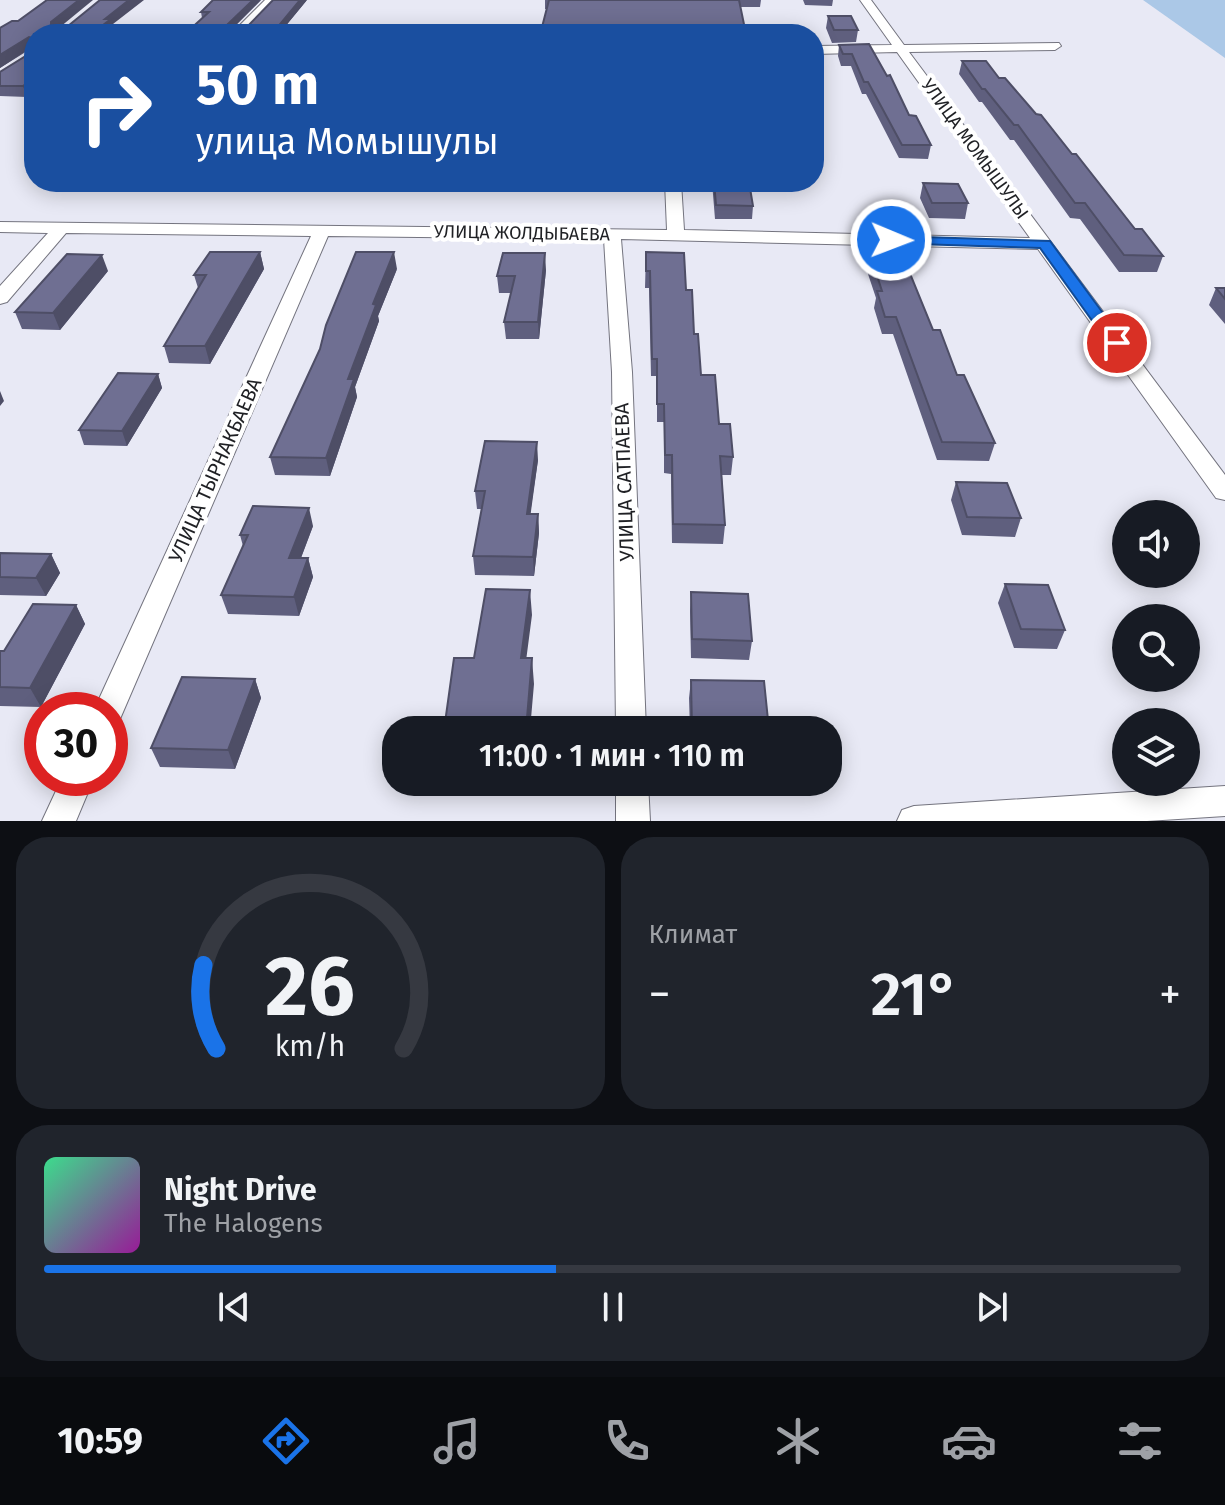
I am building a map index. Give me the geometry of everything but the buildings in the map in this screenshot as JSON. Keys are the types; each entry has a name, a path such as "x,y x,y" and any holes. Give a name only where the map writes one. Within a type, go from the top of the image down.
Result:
{"street":[{"path":"247,24 271,0"},
{"name":"УЛИЦА МОМЫШУЛЫ","path":"865,0 1225,492"},
{"path":"824,50 1055,46"},
{"path":"674,192 676,236"},
{"name":"УЛИЦА ЖОЛДЫБАЕВА","path":"0,227 612,234 1045,244"},
{"path":"0,298 61,228"},
{"name":"УЛИЦА ТЫРНАКБАЕВА","path":"117,692 322,231"},
{"name":"УЛИЦА САТПАЕВА","path":"612,234 622,372 631,716"},
{"path":"59,821 70,796"},
{"path":"632,796 633,821"},
{"path":"914,821 1225,801"}],"water":[{"path":"1143,0 1225,0 1225,58"}],"route":[{"path":"891,240 1045,244 1117,343"}]}
